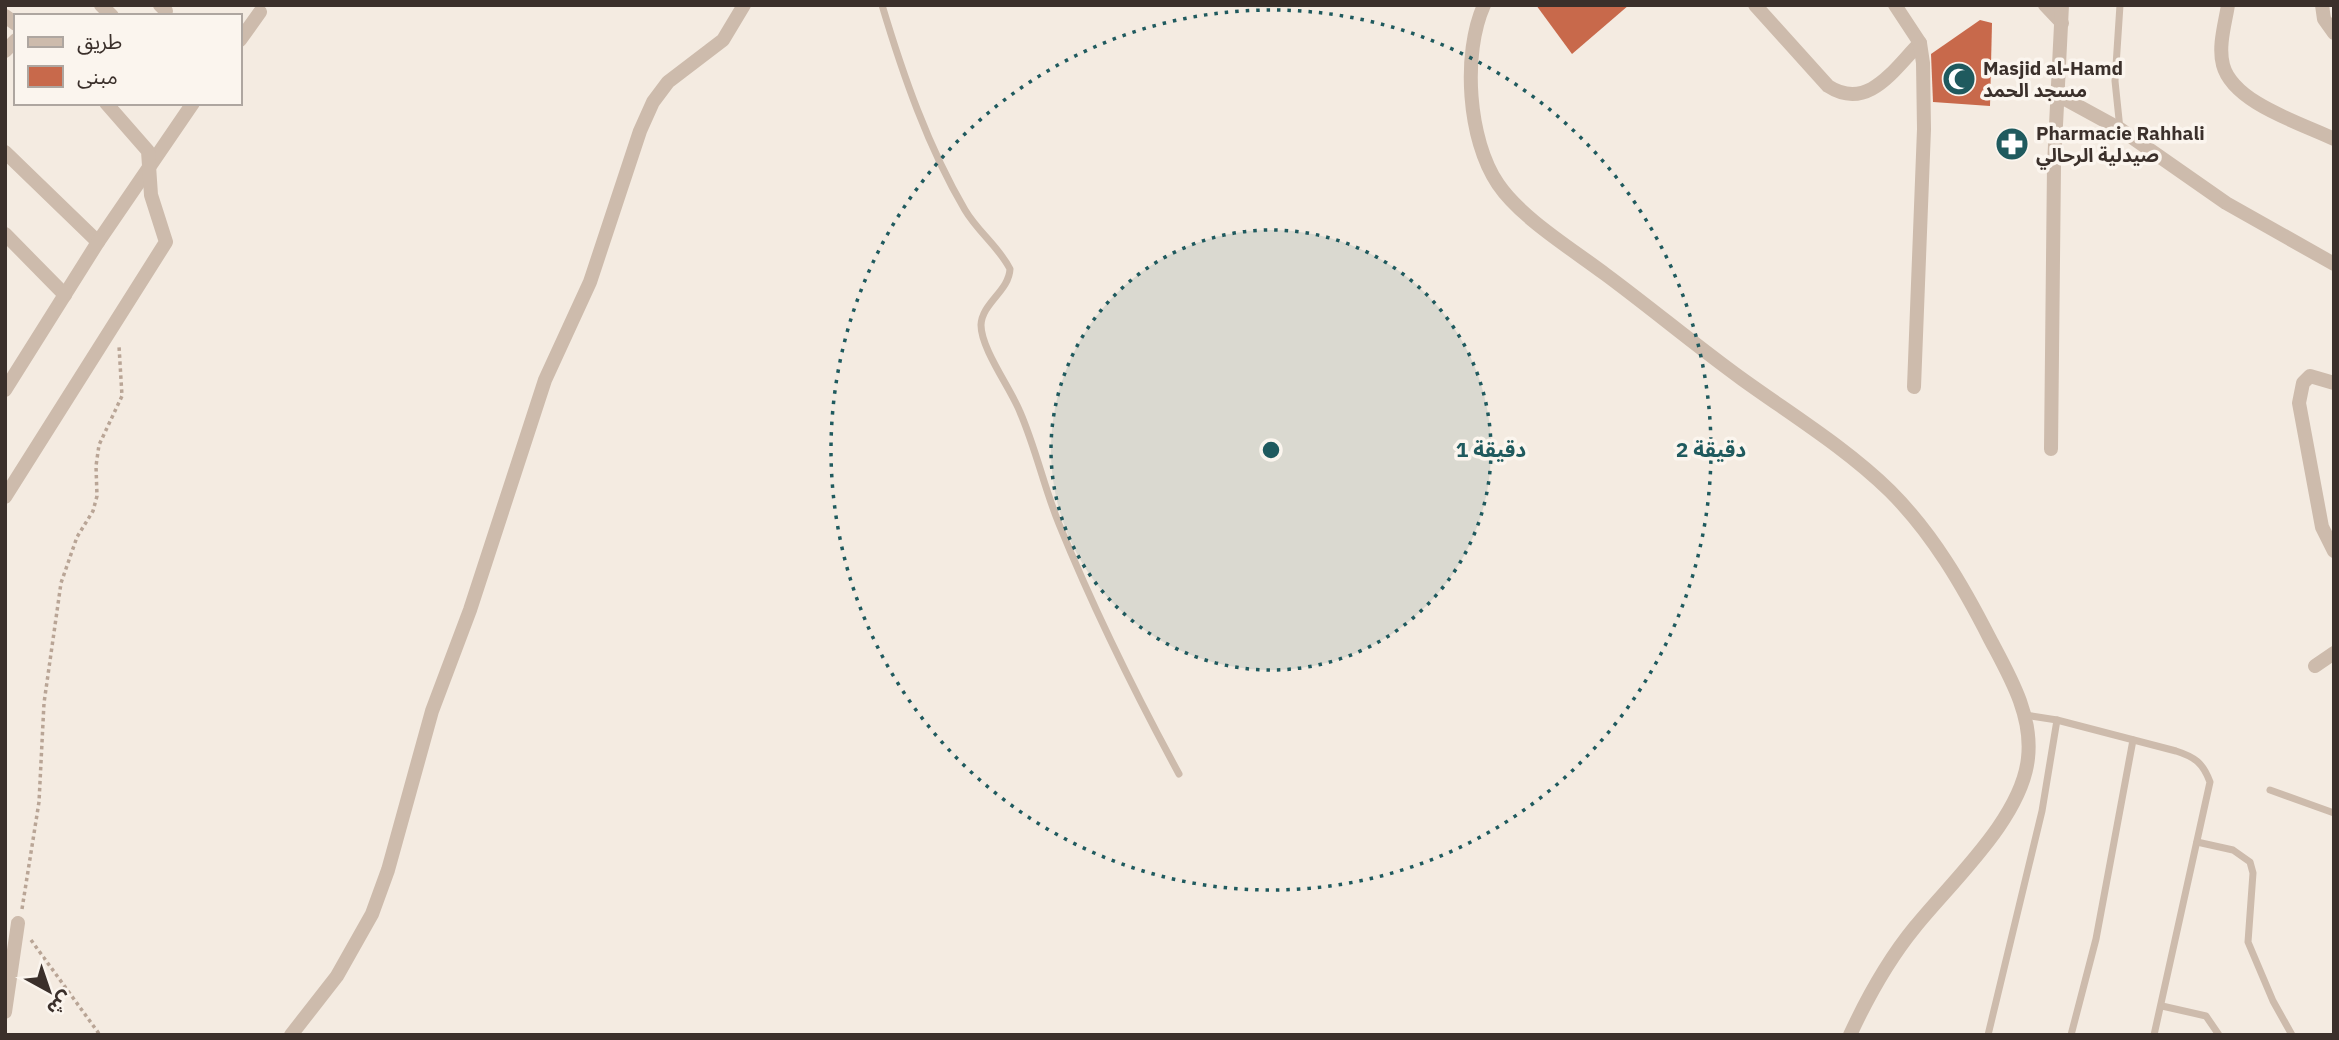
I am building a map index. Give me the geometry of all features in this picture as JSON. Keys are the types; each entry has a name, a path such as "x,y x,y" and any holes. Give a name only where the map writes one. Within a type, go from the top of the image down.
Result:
{"street":[{"path":"291,1035 337,976 372,914 388,870 432,711 470,610 545,380 586,295 640,131 653,102 668,82 723,40 744,5"},
{"path":"1484,5 1475,31 1473,115 1484,162 1500,188 1560,240 1828,441 1891,492 1933,540 1970,601 2015,687 2025,715 2028,758 2021,787 1975,856 1892,959 1870,992 1850,1035"},
{"path":"1755,5 1828,86 1841,94 1864,94 1875,89 1920,43"},
{"path":"1895,5 1920,43 1924,129 1914,387"},
{"path":"2045,5 2062,23"},
{"path":"2051,449 2056,94 2062,5"},
{"path":"2228,5 2221,51 2223,66 2230,80 2260,105 2334,139"},
{"path":"2322,5 2324,19 2334,33"},
{"path":"242,37 260,12"},
{"path":"2056,94 2120,128 2226,203 2334,264"},
{"path":"5,497 166,242 151,195 148,151 108,105"},
{"path":"8,381 150,162 192,105"},
{"path":"5,152 98,242"},
{"path":"5,234 65,295"},
{"path":"2334,383 2310,376 2303,383 2300,403 2322,527 2334,551"},
{"path":"2315,666 2334,653"},
{"path":"5,1012 18,923"}],"lane":[{"path":"882,5 911,92 936,153 965,210 1010,270 1006,285 984,316 981,326 985,341 1021,413 1058,522 1097,612 1134,691 1179,774"},
{"path":"2120,5 2115,81 2120,128"},
{"path":"2025,715 2057,720 2192,755 2204,766 2210,782 2154,1035"},
{"path":"1988,1035 2039,824 2057,720"},
{"path":"2071,1035 2096,939 2133,740"},
{"path":"2270,790 2334,813"},
{"path":"2197,842 2233,850 2250,862 2253,873 2248,942 2273,1002 2292,1035"},
{"path":"2162,1006 2206,1016 2219,1035"}],"path":[{"path":"100,1035 18,923 32,859 39,802 44,703 61,583 77,537 93,511 97,496 96,466 99,445 122,396 124,384 117,319"}],"building":[{"path":"1536,5 1629,5 1572,54"},
{"name":"Masjid al-Hamd مسجد الحمد","path":"1980,20 1992,23 1990,106 1933,102 1931,54"}],"place":[{"name":"Masjid al-Hamd مسجد الحمد","path":"1959,79"},
{"name":"Pharmacie Rahhali صيدلية الرحالي","path":"2012,144"}]}
